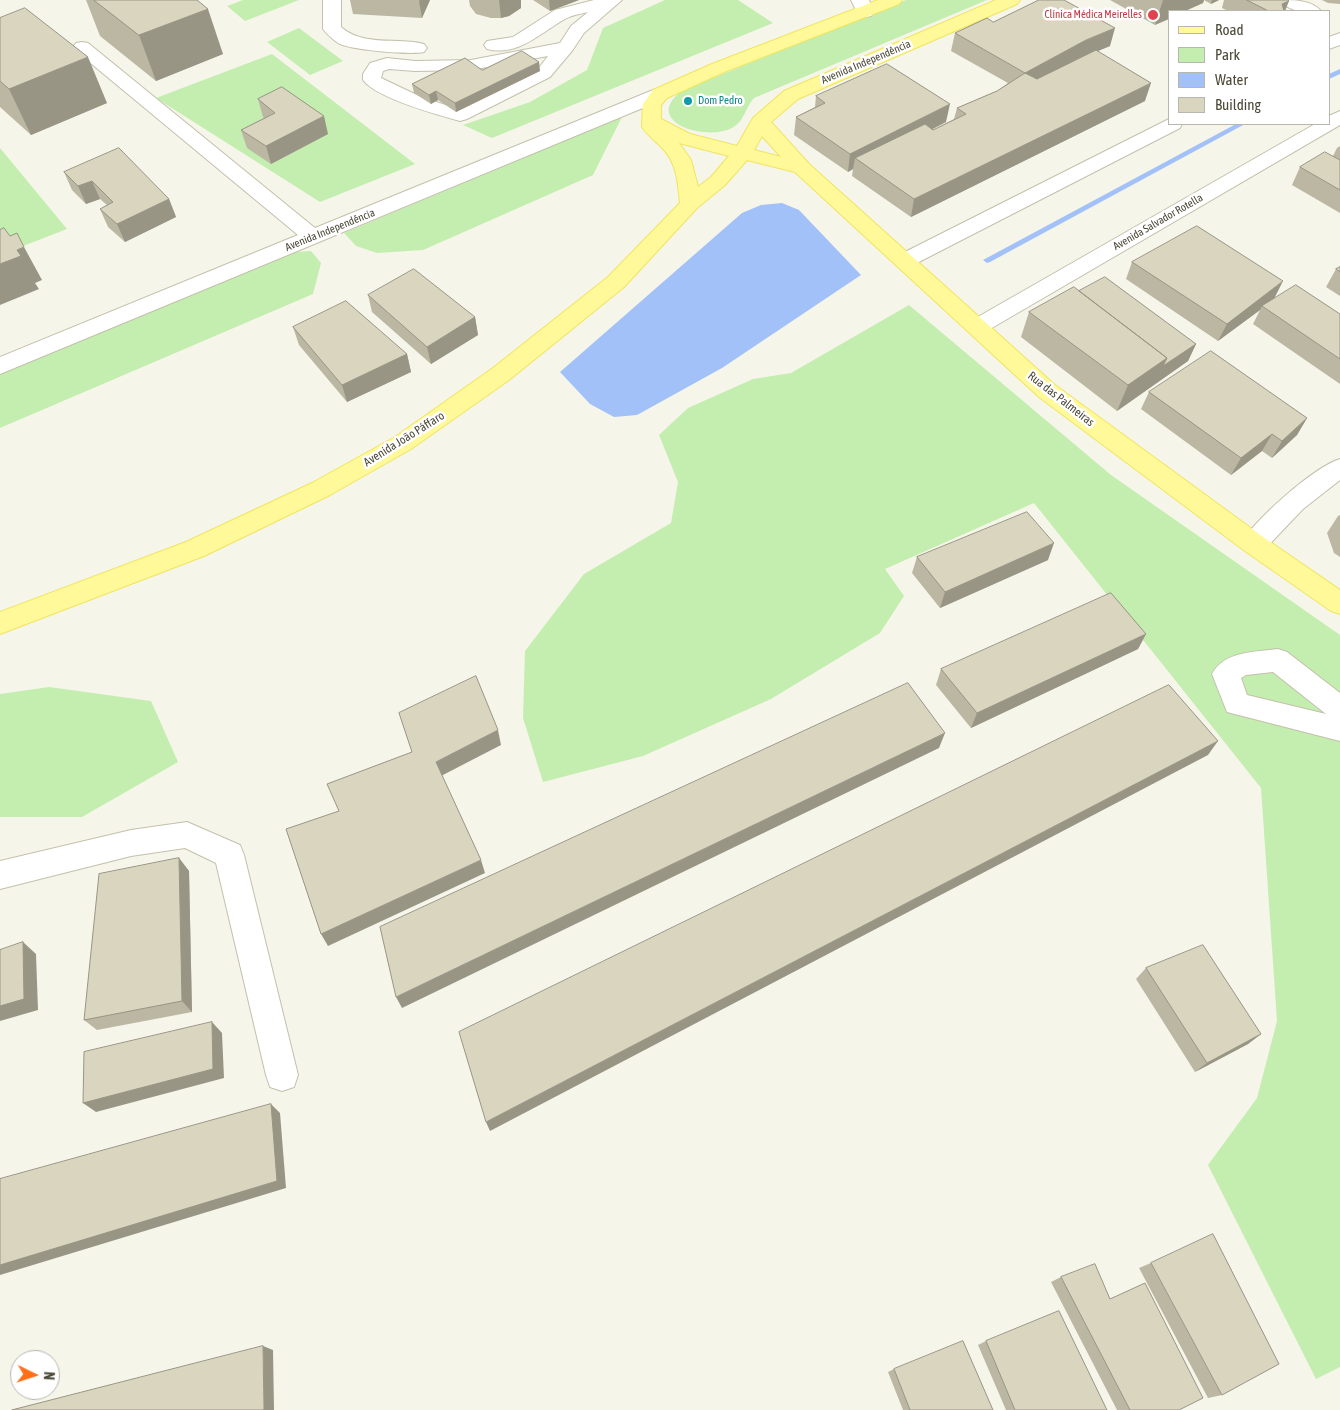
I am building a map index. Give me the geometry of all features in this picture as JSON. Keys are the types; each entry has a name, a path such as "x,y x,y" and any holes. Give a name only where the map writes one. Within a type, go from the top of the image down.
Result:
{"main road":[{"name":"Avenida Independência","path":"660,94 866,4 893,0"},
{"name":"Avenida Independência","path":"743,152 760,122 791,95 1011,0"},
{"path":"660,94 652,104 651,127 674,147 686,168 690,204"},
{"name":"Rua das Palmeiras","path":"651,113 661,127 684,138 802,168"},
{"name":"Rua das Palmeiras","path":"760,122 802,168 1047,391 1254,544 1340,604"},
{"name":"Avenida João Páffaro","path":"0,623 195,549 321,489 403,443 501,374 616,282 690,204 718,181 743,152"}],"street":[{"path":"332,0 332,29 345,40 388,47 461,49 518,42 561,14 613,0"},
{"path":"566,47 527,56 472,64 416,66 387,63 376,67 372,74 372,80 395,94 426,106 460,115 544,73 566,47 577,30 613,0"},
{"path":"1289,0 1310,10"},
{"path":"550,21 554,28 559,31 570,32 577,30"},
{"path":"1330,42 1338,29"},
{"path":"82,47 313,237"},
{"name":"Avenida Independência","path":"0,366 660,94"},
{"path":"904,261 1171,125"},
{"name":"Avenida Salvador Rotella","path":"977,326 1328,125"},
{"path":"1254,544 1275,519 1306,492 1340,468"},
{"path":"1340,709 1278,660 1240,664 1226,674 1237,704 1340,729"},
{"path":"0,875 131,843 187,836 229,855 282,1075"}],"green space":[{"path":"243,0 299,0 245,21 227,6"},
{"path":"665,0 738,0 773,23 492,138 463,125 530,102 587,70 603,28"},
{"path":"906,0 987,0 754,98 740,122 732,128 720,132 693,130 681,126 672,119 669,111 672,101 683,90"},
{"path":"299,28 343,61 310,75 267,42"},
{"path":"272,54 415,164 320,202 156,98"},
{"path":"622,117 593,175 423,250 377,253 356,246 344,233"},
{"path":"0,148 67,229 0,255"},
{"path":"311,251 321,263 313,294 0,428 0,374 294,252"},
{"path":"909,305 1111,475 1340,635 1340,1367 1316,1379 1208,1165 1257,1098 1277,1021 1261,788 1034,503 885,569 904,596 880,633 771,699 643,756 543,782 523,718 525,651 584,574 671,523 678,482 659,435 688,408 753,379 791,373"},
{"path":"49,687 151,701 178,762 82,817 0,817 0,694"}],"water":[{"path":"782,203 799,210 861,275 722,368 637,415 614,417 590,404 560,372 742,213 761,205"}],"building":[{"path":"94,0 197,0 208,9 139,35"},
{"path":"1039,0 1064,0 1115,28 1086,40 1025,73 955,33 987,18 993,22"},
{"path":"1247,0 1289,1 1282,4 1284,10 1267,10"},
{"path":"25,8 88,57 9,89 0,81 0,18"},
{"path":"1096,50 1151,83 914,199 855,158 925,124 933,130 966,114 957,108 997,91 1025,73 1037,79"},
{"path":"522,51 539,62 455,103 436,91 429,95 412,84 465,58 482,70"},
{"path":"887,64 950,104 850,154 796,117 825,103 816,96"},
{"path":"282,87 324,116 266,146 241,130 275,113 258,99"},
{"path":"119,148 169,199 117,224 100,209 113,202 92,181 78,186 64,172"},
{"path":"1325,152 1340,160 1340,190 1300,167"},
{"path":"1197,226 1283,281 1227,324 1132,262"},
{"path":"4,228 10,236 17,233 24,247 17,250 21,256 0,264 0,230"},
{"path":"414,269 475,317 427,347 368,295"},
{"path":"1105,277 1196,344 1163,366 1167,358 1079,291"},
{"path":"1296,285 1340,314 1340,359 1262,306"},
{"path":"1074,287 1167,358 1128,385 1029,312"},
{"path":"346,301 407,354 342,385 293,327"},
{"path":"1211,351 1307,418 1282,441 1272,434 1241,458 1149,392"},
{"path":"1027,512 1054,543 945,592 917,557"},
{"path":"1111,593 1146,634 977,713 941,669"},
{"path":"476,676 498,730 436,762 481,860 321,934 286,829 339,811 327,784 412,752 399,713"},
{"path":"908,683 945,733 396,997 380,927"},
{"path":"1169,685 1218,741 486,1122 459,1032"},
{"path":"179,858 182,1001 84,1020 99,874"},
{"path":"23,942 24,999 0,1006 0,950"},
{"path":"1203,945 1261,1034 1207,1063 1146,968"},
{"path":"212,1022 213,1069 83,1103 84,1052"},
{"path":"271,1104 277,1181 0,1265 0,1179"},
{"path":"1213,1234 1279,1364 1222,1395 1151,1263"},
{"path":"1095,1264 1110,1299 1145,1283 1203,1398 1179,1410 1130,1410 1061,1277"},
{"path":"1059,1311 1107,1410 1015,1410 986,1341"},
{"path":"963,1341 993,1410 910,1410 894,1369"},
{"path":"263,1346 264,1410 12,1410 51,1400 60,1400 60,1398"}],"waterway":[{"path":"1330,76 1340,71"},
{"path":"987,260 1239,125"}],"place":[{"name":"Clínica Médica Meirelles","path":"1153,15"},
{"name":"Dom Pedro","path":"688,101"}]}
